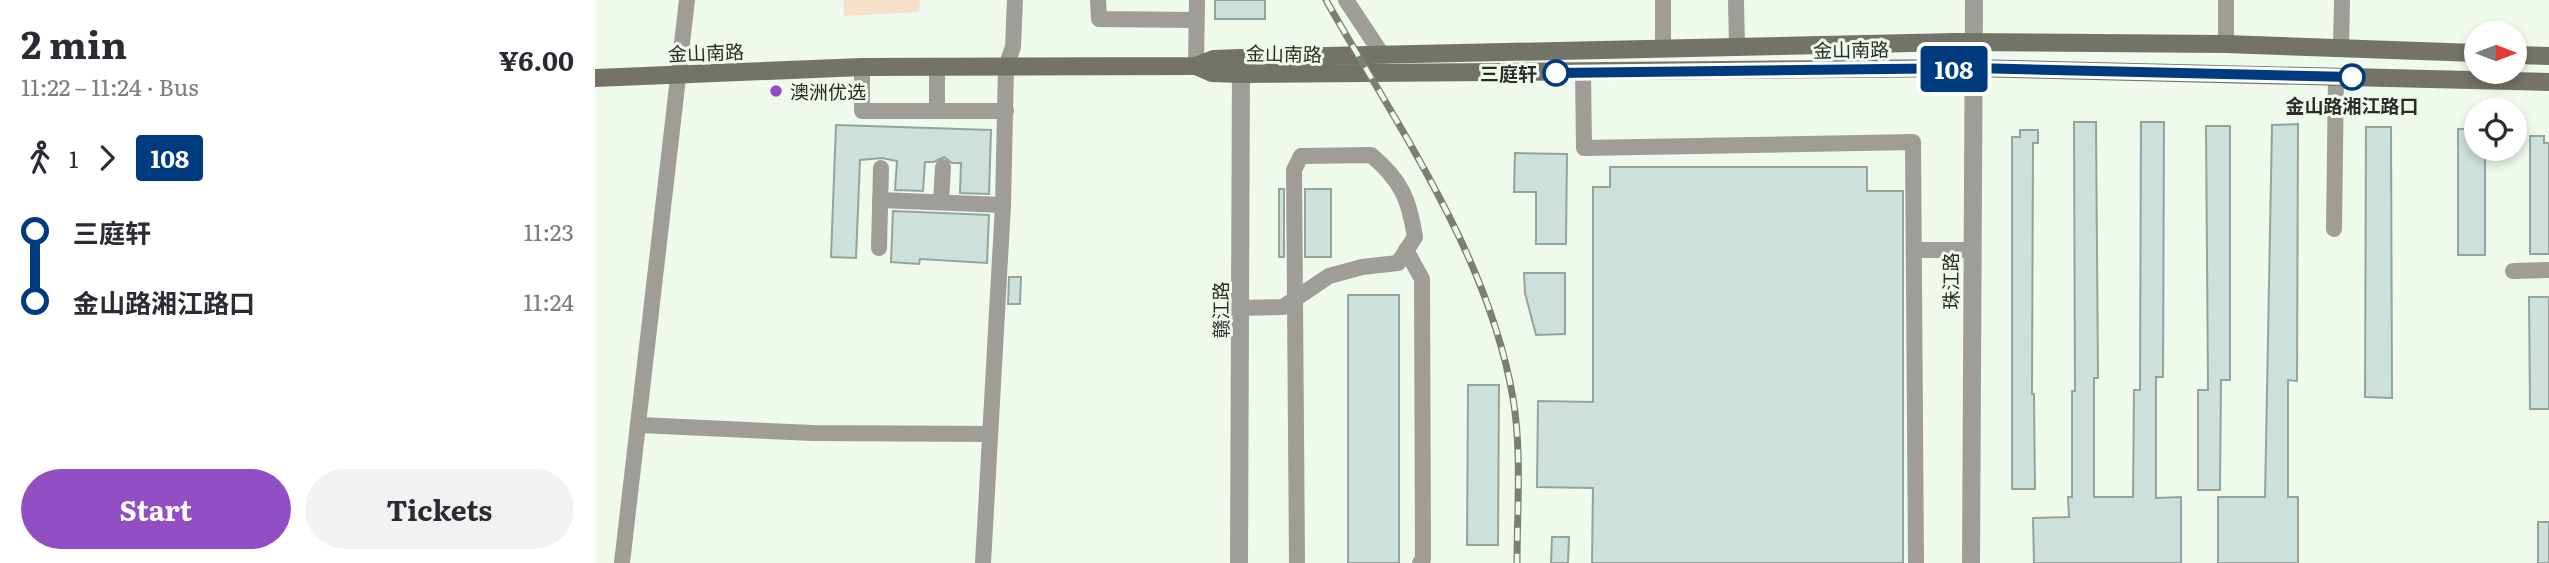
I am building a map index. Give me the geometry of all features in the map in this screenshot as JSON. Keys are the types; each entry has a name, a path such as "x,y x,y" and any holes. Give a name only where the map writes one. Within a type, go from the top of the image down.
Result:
{"main road":[{"name":"金山南路","path":"595,78 862,67 1006,65 1196,66 1212,73 1241,66 1383,56 1973,42 2226,44 2464,53"},
{"path":"2224,74 2226,44"},
{"path":"2527,55 2549,54"},
{"name":"金山南路","path":"1241,66 1583,73 1973,68 2549,82"},
{"path":"2529,82 2549,94"}],"street":[{"path":"622,563 641,425 687,0"},
{"path":"982,563 1003,205 1006,65 1013,47 1015,0"},
{"path":"1098,0 1099,19 1196,20"},
{"path":"1196,66 1197,0"},
{"path":"1346,0 1383,56"},
{"path":"1663,0 1663,49"},
{"path":"1736,0 1737,47"},
{"name":"珠江路","path":"1971,563 1974,0"},
{"path":"2226,0 2226,44"},
{"path":"2341,48 2342,0"},
{"path":"937,66 937,110"},
{"name":"赣江路","path":"1239,563 1241,66"},
{"path":"862,67 863,110 1006,111"},
{"path":"1583,73 1584,148 1913,142 1916,563"},
{"path":"2333,229 2336,76"},
{"path":"1241,308 1283,307 1297,298 1329,276 1362,267 1398,263 1415,237 1411,211 1395,176 1371,155 1301,156 1294,170 1297,298 1297,563"},
{"path":"941,202 943,166"},
{"path":"879,248 881,168"},
{"path":"880,200 1003,205"},
{"path":"1406,250 1422,279 1423,559 1420,563"},
{"path":"1914,250 1971,250"},
{"path":"2513,271 2549,270"},
{"path":"641,425 813,433 990,434"}],"shaded area":[{"path":"843,0 920,0 919,12 844,16"}],"building":[{"path":"1215,0 1265,0 1265,19 1215,19"},
{"path":"2074,122 2096,122 2098,378 2094,378 2094,497 2133,497 2134,390 2140,390 2141,122 2164,122 2163,377 2156,377 2156,498 2181,497 2181,563 2034,563 2033,518 2069,517 2068,497 2072,497 2072,391 2075,391"},
{"path":"2298,124 2297,381 2288,380 2288,497 2298,497 2298,563 2218,563 2218,497 2265,497 2272,125"},
{"path":"836,125 991,130 989,194 960,193 961,163 952,163 944,157 934,162 925,162 923,191 895,190 897,161 882,158 860,160 856,258 831,257"},
{"path":"2206,126 2230,126 2230,380 2221,380 2220,490 2198,490 2198,390 2208,390"},
{"path":"2366,127 2391,127 2392,398 2365,397"},
{"path":"2458,129 2464,129 2464,161 2485,161 2485,255 2458,255"},
{"path":"2020,130 2038,130 2038,143 2033,143 2032,394 2035,489 2012,489 2012,137 2020,137"},
{"path":"2530,136 2544,136 2544,143 2549,143 2549,254 2530,254"},
{"path":"1515,153 1567,154 1566,244 1536,244 1536,192 1514,192"},
{"path":"1610,167 1867,167 1867,191 1903,191 1903,563 1592,563 1593,488 1537,487 1538,401 1593,402 1593,187 1610,187"},
{"path":"1279,189 1284,189 1284,257 1279,257"},
{"path":"1305,189 1331,189 1331,257 1305,257"},
{"path":"893,211 989,215 987,263 920,259 919,264 891,262"},
{"path":"1524,273 1565,273 1565,334 1536,335 1525,293"},
{"path":"1009,277 1021,277 1020,304 1008,304"},
{"path":"1348,295 1399,295 1399,563 1348,563"},
{"path":"2529,297 2549,297 2549,409 2530,409"},
{"path":"1468,385 1499,385 1498,545 1467,545"},
{"path":"2538,522 2549,522 2549,563 2538,563"},
{"path":"1552,537 1569,537 1568,563 1551,563"}],"railway":[{"path":"1326,0 1437,192 1462,242 1501,345 1516,418 1517,563"}],"bus line":[{"name":"108","path":"1556,73 1973,68 2352,77"}],"place":[{"name":"三庭轩","path":"1556,73"},
{"name":"金山路湘江路口","path":"2352,77"},
{"name":"澳洲优选","path":"776,91"}]}
